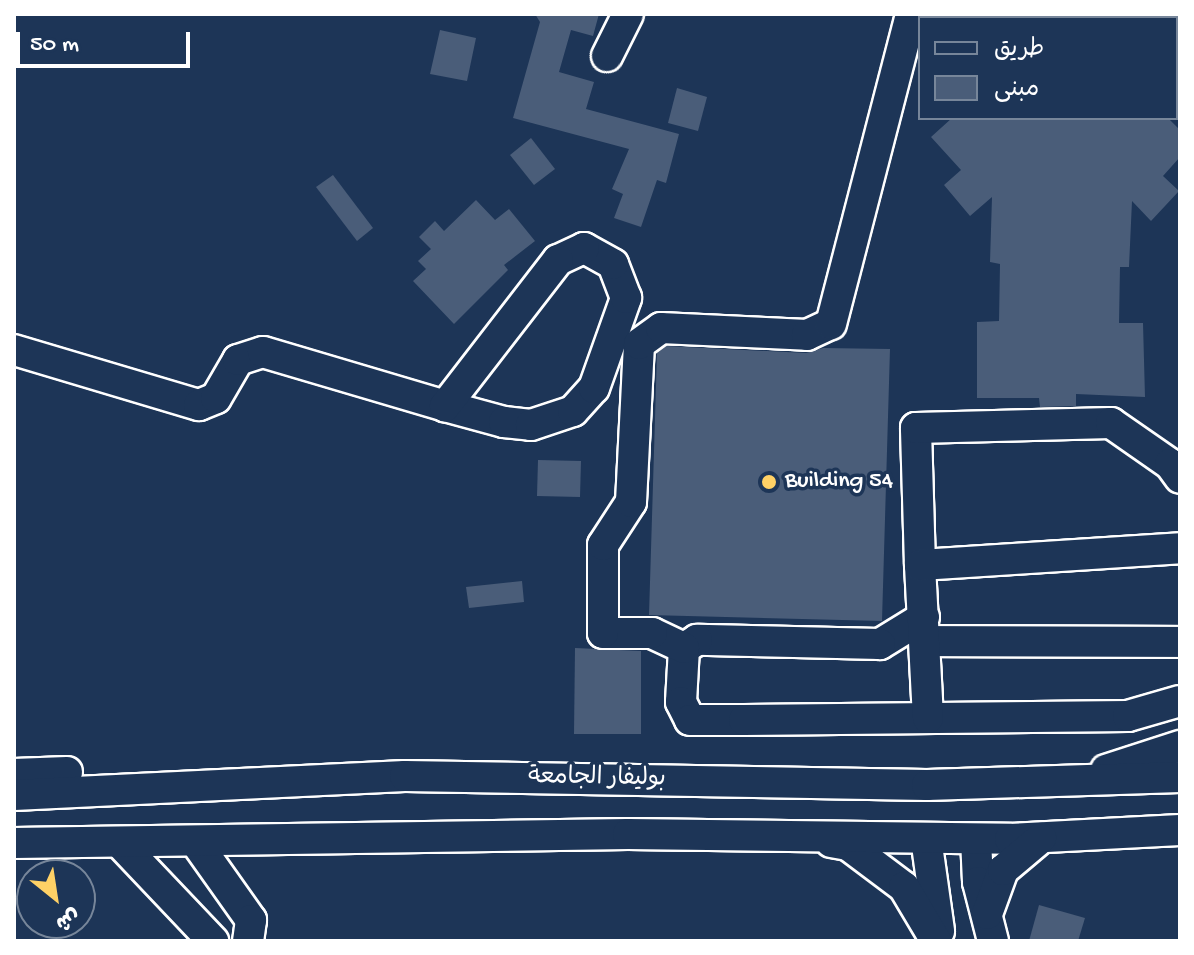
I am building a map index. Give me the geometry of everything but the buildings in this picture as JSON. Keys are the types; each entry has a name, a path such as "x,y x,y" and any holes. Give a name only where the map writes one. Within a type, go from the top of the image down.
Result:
{"street":[{"path":"607,56 628,14"},
{"path":"684,648 652,633 603,633 603,545 631,502 639,344 661,328 807,335 831,324 911,14"},
{"path":"14,350 190,405 216,398 238,360 254,352 445,406 531,425 554,420 584,403 624,311 625,286 613,264 584,248 558,260 445,406"},
{"path":"928,718 916,428 1111,423 1170,464 1180,478"},
{"path":"920,565 1180,548"},
{"path":"684,648 697,640 880,644 924,629 1180,642"},
{"path":"684,648 681,702 690,720 1128,716 1180,701"},
{"path":"1066,783 1180,746"},
{"path":"14,774 152,769 405,776"},
{"name":"بوليفار الجامعة","path":"14,795 405,776 1066,783 1180,777"},
{"path":"14,843 798,837 976,839 1180,830"},
{"path":"798,837 848,845 882,867 904,887 936,941"},
{"path":"926,838 932,907 943,941"},
{"path":"990,928 1003,870 1041,838"},
{"path":"976,839 990,928"},
{"path":"119,842 173,893 216,941 250,930 195,841"},
{"path":"173,893 213,868"}],"place":[{"name":"Building 54","path":"769,482"}]}
